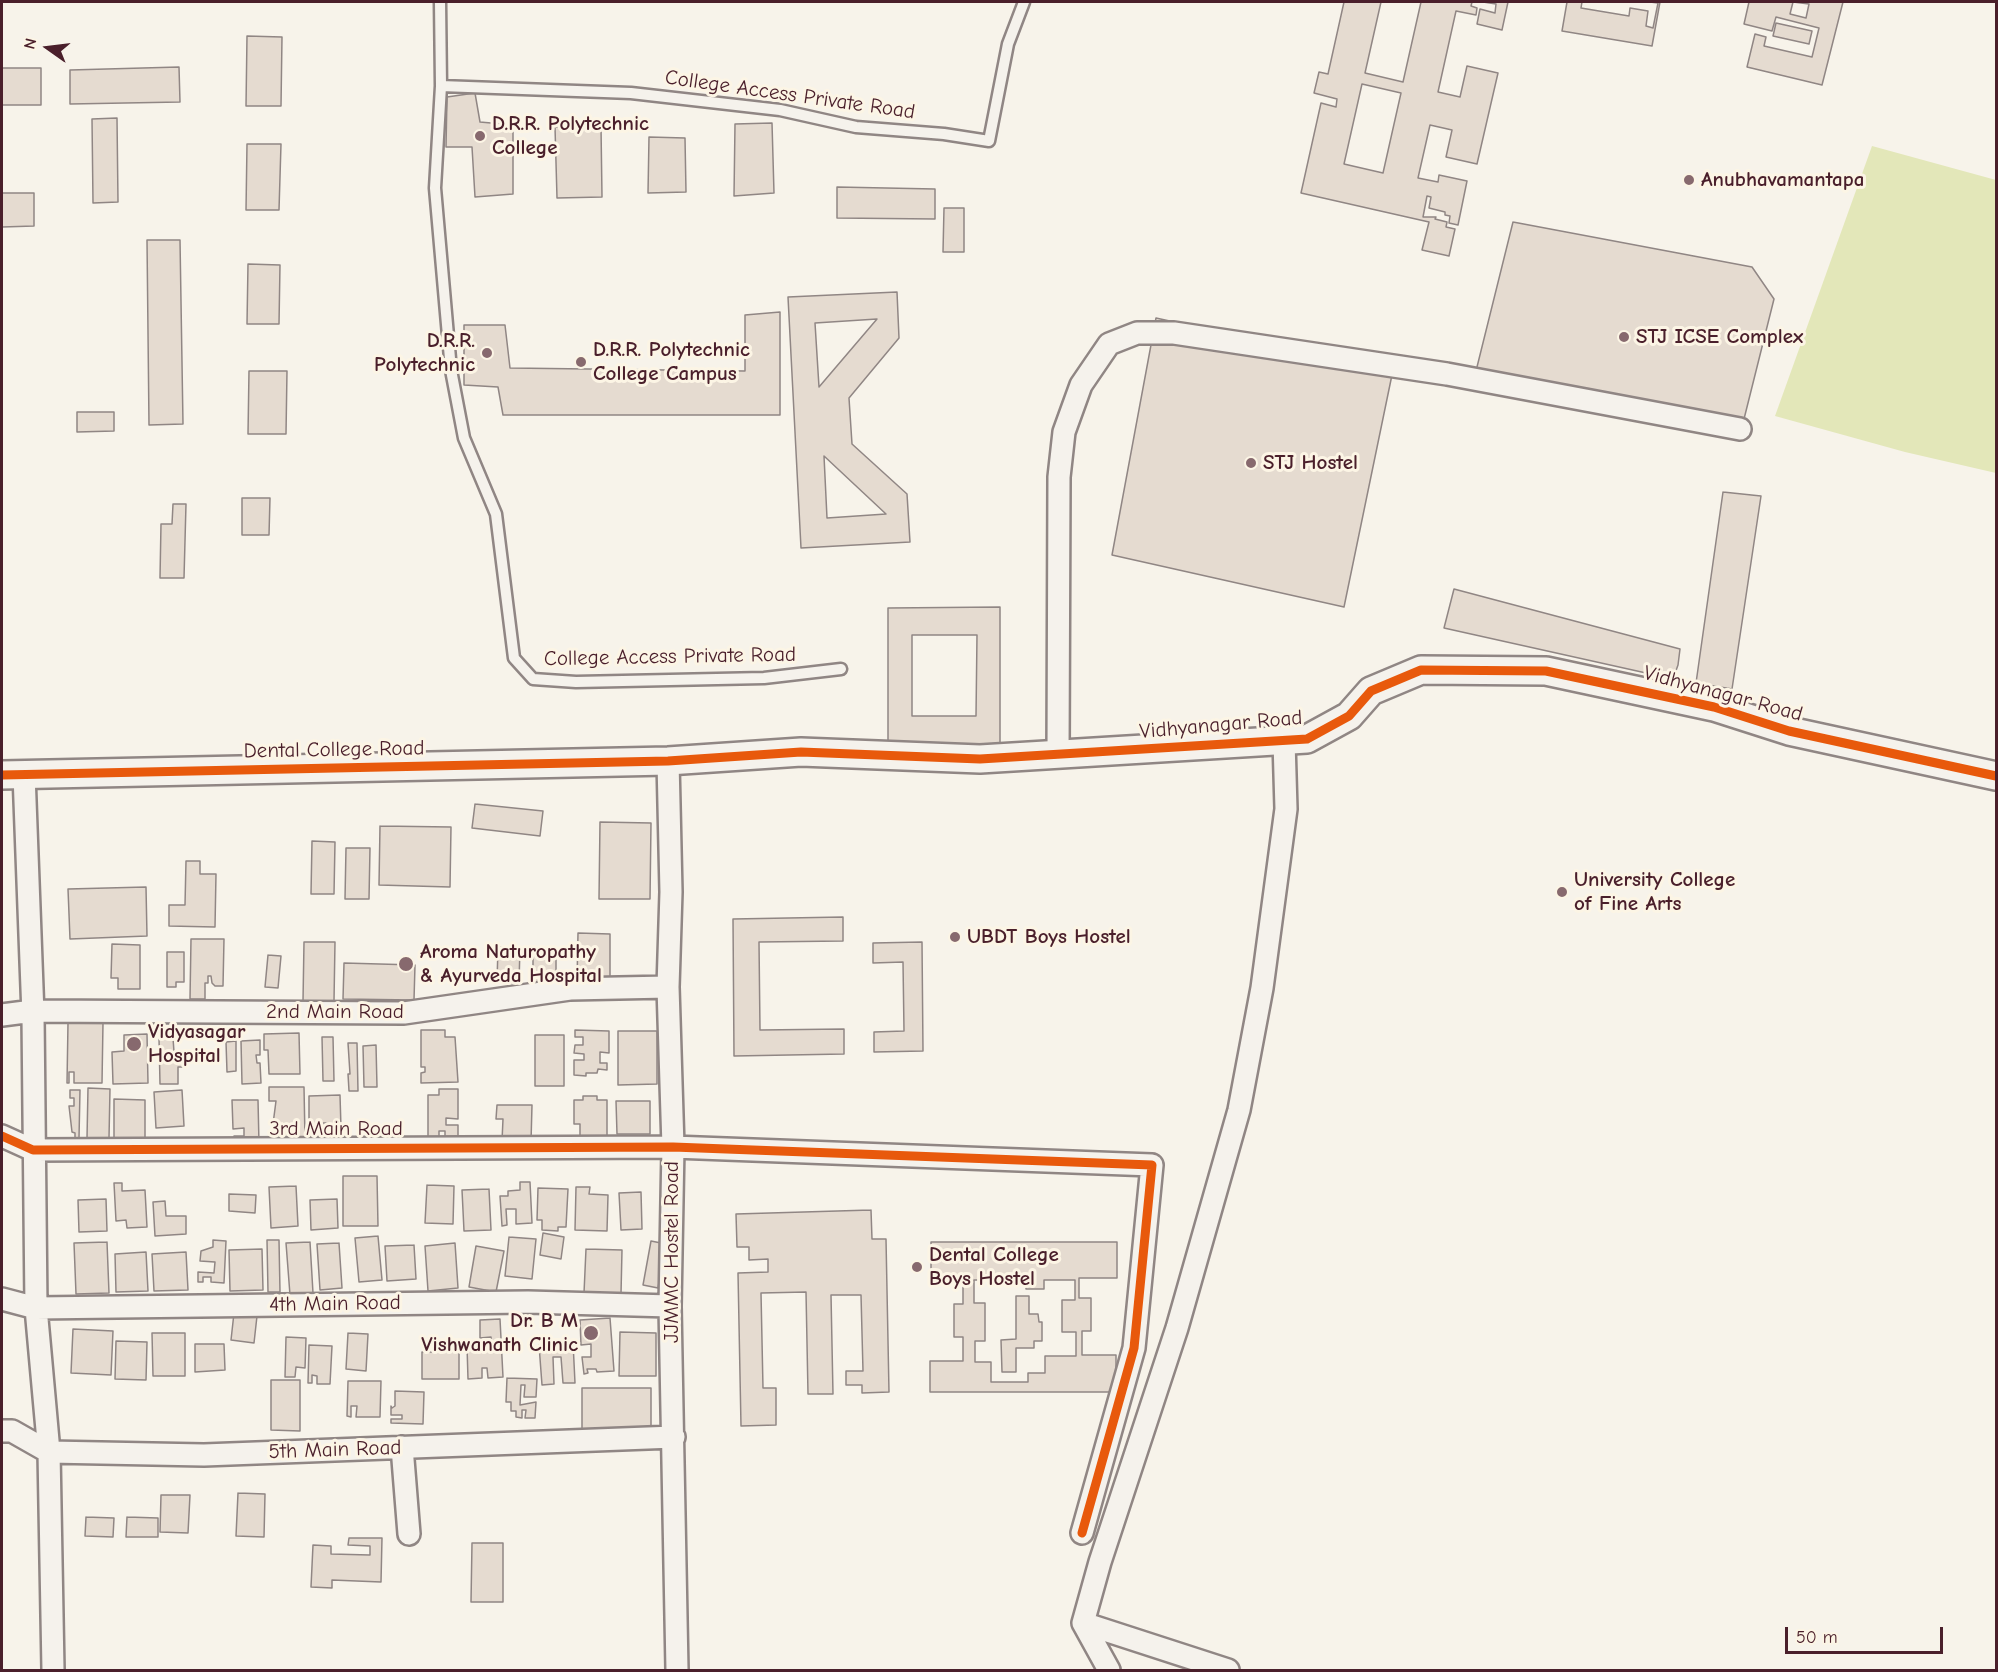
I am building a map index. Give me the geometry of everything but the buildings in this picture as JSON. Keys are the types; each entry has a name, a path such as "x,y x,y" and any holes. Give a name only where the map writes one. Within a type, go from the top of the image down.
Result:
{"street":[{"path":"1058,756 1059,477 1064,432 1081,385 1109,344 1137,333 1174,333 1447,374 1740,429"},
{"name":"Vidhyanagar Road","path":"668,761 801,752 980,759 1307,739 1349,716 1371,691 1421,670 1546,671 1714,707 1789,731 1996,776"},
{"path":"1109,1671 1083,1623 1100,1562 1177,1328 1239,1110 1262,988 1286,809 1284,741"},
{"name":"Dental College Road","path":"13,775 668,761"},
{"name":"JJMMC Hostel Road","path":"668,761 671,892 668,987 673,1147 670,1306 677,1671"},
{"path":"13,775 33,1011 33,1150 37,1180 36,1308 49,1452 53,1671"},
{"name":"2nd Main Road","path":"2,1015 33,1011 404,1013 570,988 668,987"},
{"name":"3rd Main Road","path":"2,1136 33,1150 673,1147 1152,1165 1134,1348 1082,1533"},
{"name":"4th Main Road","path":"2,1299 36,1308 528,1302 670,1306"},
{"name":"5th Main Road","path":"2,1431 12,1431 49,1452 204,1455 674,1437"},
{"path":"402,1447 409,1534"},
{"path":"1083,1623 1228,1671"}],"lane":[{"name":"College Access Private Road","path":"440,2 441,86 435,188 451,370 464,438 496,514 514,658 533,679 576,682 764,678 841,669"},
{"name":"College Access Private Road","path":"441,86 631,93 780,110 856,127 944,134 989,141 1008,44 1024,2"}],"green space":[{"path":"1872,146 1996,180 1996,473 1905,452 1775,416"}],"cycle path":[{"path":"2,775 668,761 801,752 980,759 1307,739 1349,716 1371,691 1421,670 1546,671 1714,707 1789,731 1996,776"},
{"path":"2,1136 33,1150 673,1147 1152,1165 1134,1348 1082,1533"}],"place":[{"name":"D.R.R. Polytechnic College","path":"480,136"},
{"name":"Anubhavamantapa","path":"1689,180"},
{"name":"STJ ICSE Complex","path":"1624,337"},
{"name":"D.R.R. Polytechnic","path":"487,353"},
{"name":"D.R.R. Polytechnic College Campus","path":"581,362"},
{"name":"STJ Hostel","path":"1251,463"},
{"name":"University College of Fine Arts","path":"1562,892"},
{"name":"UBDT Boys Hostel","path":"955,937"},
{"name":"Aroma Naturopathy & Ayurveda Hospital","path":"406,964"},
{"name":"Vidyasagar Hospital","path":"134,1044"},
{"name":"Dental College Boys Hostel","path":"917,1267"},
{"name":"Dr. B M Vishwanath Clinic","path":"591,1333"}]}
